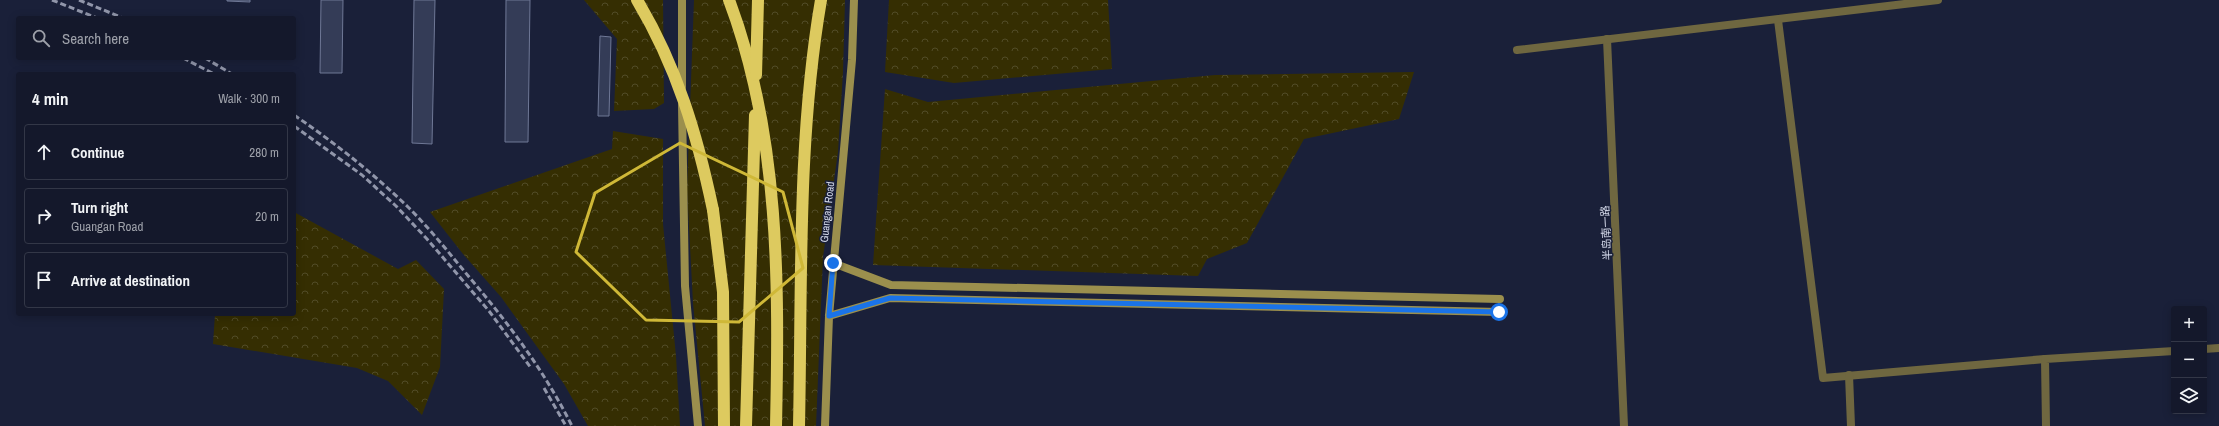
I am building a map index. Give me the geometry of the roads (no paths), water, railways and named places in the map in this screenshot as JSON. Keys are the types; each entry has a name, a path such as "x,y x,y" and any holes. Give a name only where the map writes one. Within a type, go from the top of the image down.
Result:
{"highway":[{"path":"636,0 678,80 708,186 723,292 724,426"},
{"path":"729,0 742,37 760,111 773,208 776,320 776,426"},
{"path":"746,426 758,0"},
{"path":"799,426 804,142 813,46 821,0"}],"street":[{"path":"682,0 682,198 685,286 698,426"},
{"name":"Guangan Road","path":"825,426 829,316 852,60 854,0"},
{"path":"1517,50 1938,0"},
{"path":"1778,20 1823,378 2045,358 2171,351"},
{"name":"半岛南一路","path":"1607,39 1624,426"},
{"path":"833,263 891,285 1500,299"},
{"path":"829,316 890,298 1499,312"},
{"path":"2207,349 2219,348"},
{"path":"2045,358 2046,426"},
{"path":"1849,375 1851,426"}],"railway":[{"path":"52,0 92,16"},
{"path":"79,0 118,16"},
{"path":"187,60 210,72"},
{"path":"208,60 229,72"},
{"path":"296,116 339,148 396,195 443,245 528,352 551,388 572,426"},
{"path":"296,127 362,175 396,206 427,239 489,311 531,368"},
{"path":"544,388 566,426"}]}
